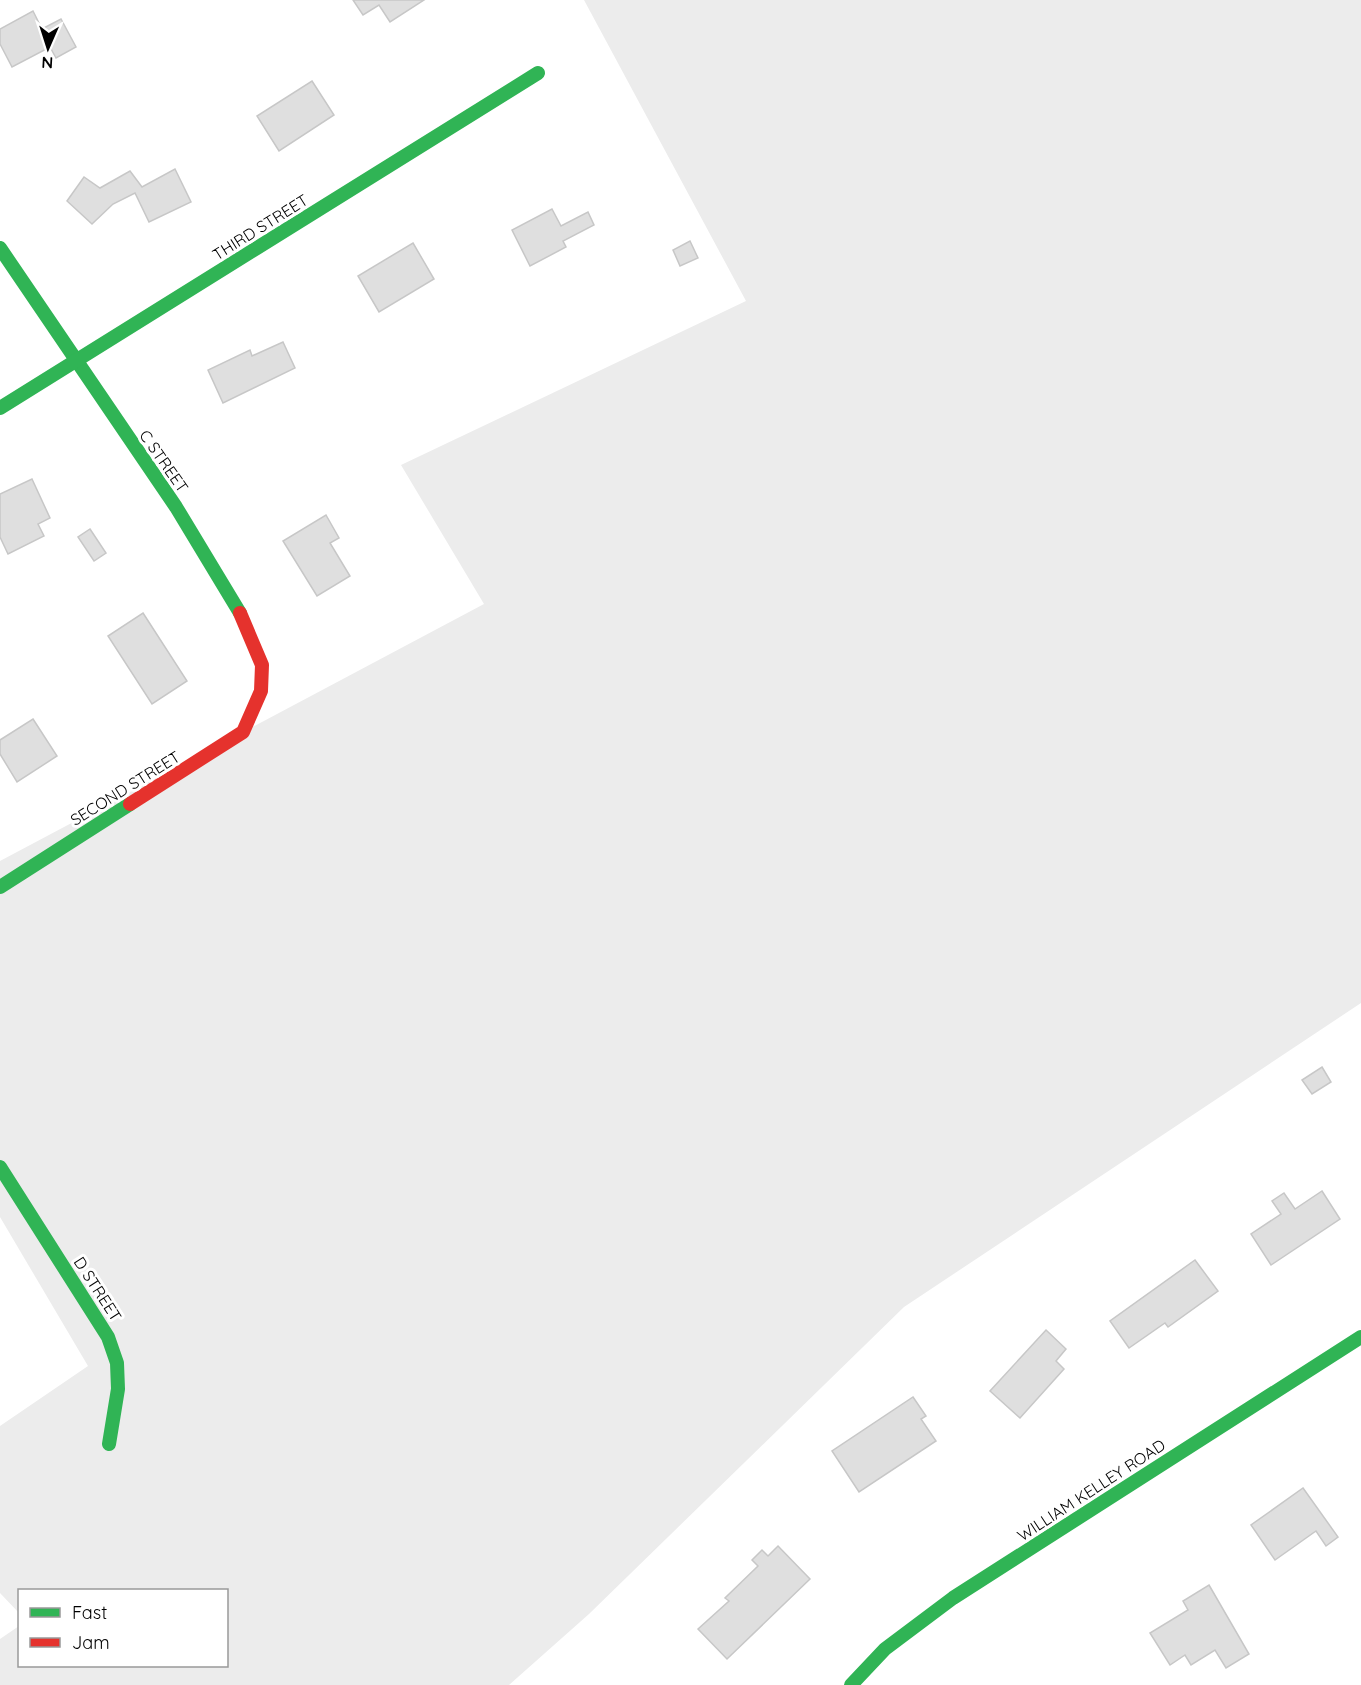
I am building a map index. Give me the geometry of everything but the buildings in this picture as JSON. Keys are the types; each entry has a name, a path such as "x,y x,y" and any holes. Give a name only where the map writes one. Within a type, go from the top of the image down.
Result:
{"street":[{"name":"THIRD STREET","path":"0,408 538,73"},
{"name":"C STREET","path":"0,248 176,507 245,622 262,665 261,691 254,706"},
{"name":"SECOND STREET","path":"0,886 243,732 254,706"},
{"name":"D STREET","path":"0,1167 108,1336 117,1363 118,1389 109,1444"},
{"name":"WILLIAM KELLEY ROAD","path":"851,1685 862,1669 891,1644 953,1598 1361,1337"}],"shaded area":[{"path":"584,0 1361,0 1361,1003 904,1307 589,1614 509,1685 0,1685 0,1639 18,1627 18,1667 228,1667 228,1589 18,1589 18,1612 0,1593 0,1426 88,1366 0,1217 0,861 484,604 401,465 746,301"}],"traffic: fast":[{"path":"0,408 538,73"},
{"path":"0,248 176,507 240,613"},
{"path":"0,887 130,804"},
{"path":"0,1167 108,1337 117,1363 118,1389 109,1444"},
{"path":"851,1685 885,1649 953,1598 1361,1337"}],"traffic: jam":[{"path":"130,804 243,732 261,691 262,665 240,613"}]}
